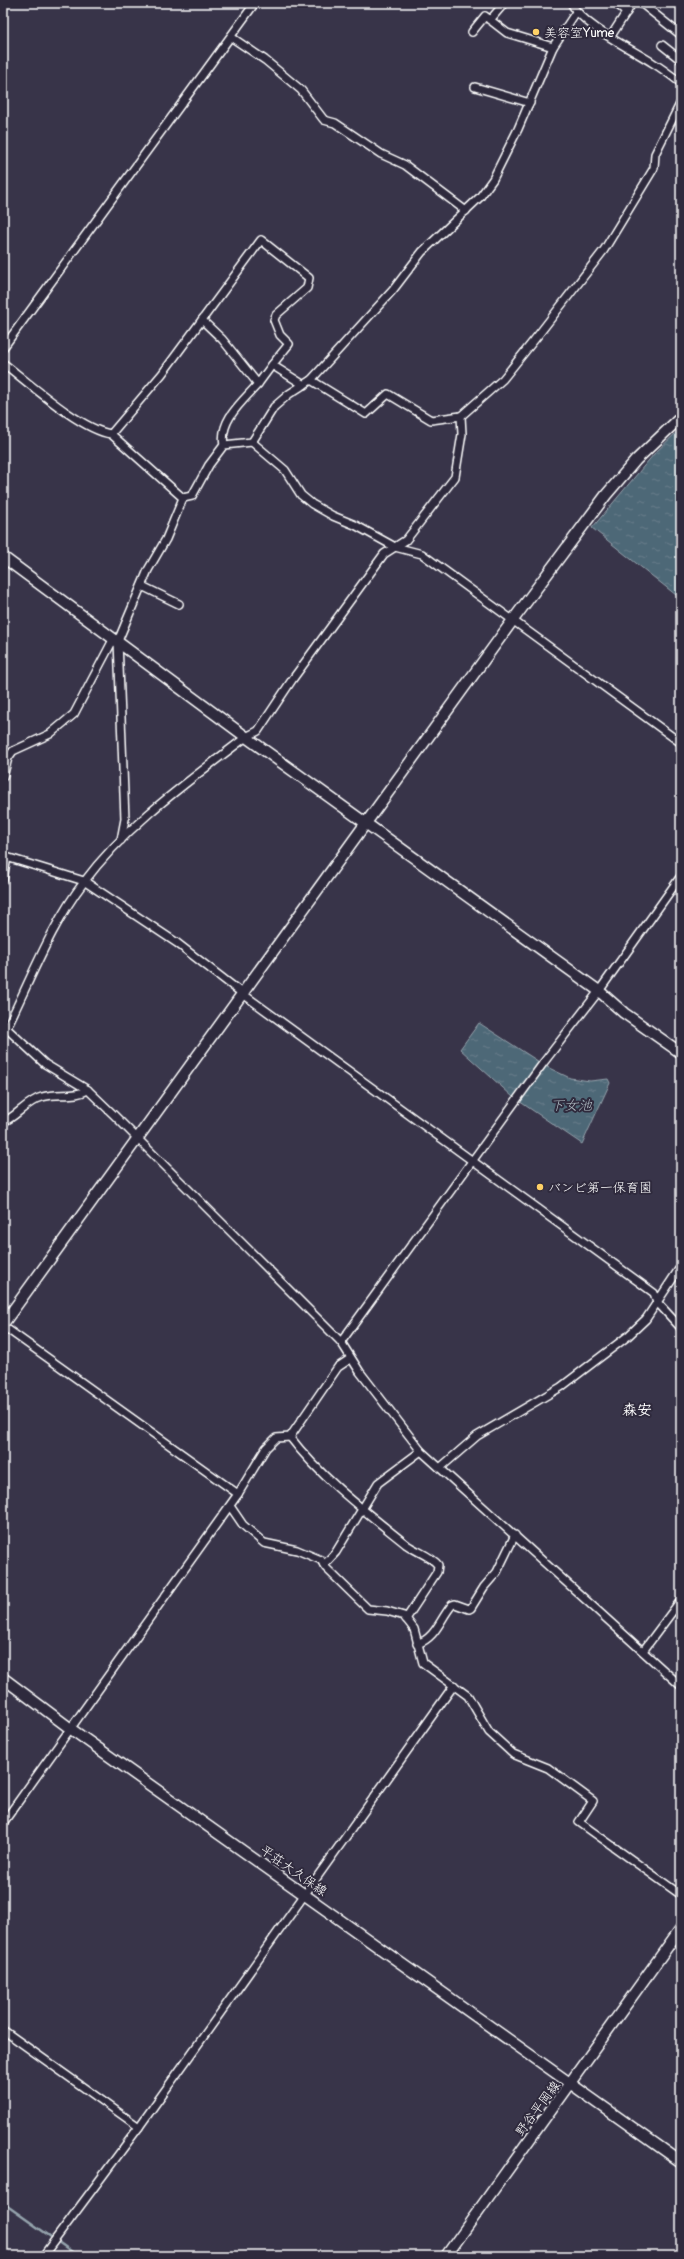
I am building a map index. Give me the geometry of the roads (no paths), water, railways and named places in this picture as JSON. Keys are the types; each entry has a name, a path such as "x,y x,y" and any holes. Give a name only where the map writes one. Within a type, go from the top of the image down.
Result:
{"street":[{"path":"3,348 255,3"},
{"path":"571,3 576,12 681,83"},
{"path":"615,3 627,12"},
{"path":"641,3 681,35"},
{"path":"611,36 631,5"},
{"path":"490,20 502,6"},
{"path":"252,442 274,407 289,394 311,380 393,290 422,252 480,197 493,179 530,103 553,47 576,12"},
{"path":"472,32 485,16 507,33 553,47"},
{"path":"230,37 265,60 301,90 324,120 335,123 381,154 405,165 466,211"},
{"path":"662,45 681,60"},
{"path":"475,87 530,103"},
{"path":"311,380 366,414 388,394 431,420 461,416 503,379 604,250 654,168 655,154 681,102"},
{"path":"111,434 162,374 261,240 306,274 309,282 307,288 276,315 274,320 280,335 289,344 227,421 222,431 224,445 209,465 192,496 183,498"},
{"path":"202,320 222,339 258,384"},
{"path":"3,363 68,412 100,432 111,434 183,498"},
{"path":"272,365 304,385"},
{"path":"461,416 462,434 455,477 406,540 384,554 292,680 258,731 246,737 165,801 121,841 84,882 63,914 5,1026 45,1064 88,1090 340,1342 350,1359 422,1451 681,1686"},
{"path":"238,1494 3,1325 137,1138 367,824 513,620 606,495 636,460 681,417"},
{"path":"224,445 252,442 285,470 301,495 312,504 394,547 422,554 681,743"},
{"path":"3,777 8,758 13,751 50,734 74,714 116,639 166,539 183,498"},
{"path":"3,557 116,639 246,737 599,991 624,1013 681,1053"},
{"path":"142,586 179,604"},
{"path":"116,639 125,818 121,841"},
{"path":"3,880 5,857 84,882 177,943 243,994 654,1293 657,1302 681,1328"},
{"path":"340,1342 544,1062 599,991 681,876"},
{"path":"3,1122 31,1102 43,1096 78,1094 88,1090"},
{"path":"440,1468 477,1436 529,1407 592,1364 637,1327 646,1319 681,1266"},
{"path":"290,1437 338,1367 350,1359"},
{"path":"3,1824 230,1506 266,1448 276,1438 290,1437"},
{"path":"290,1437 312,1464 363,1509 408,1546 438,1565 437,1572 406,1619"},
{"path":"324,1565 336,1552 378,1483 422,1451"},
{"path":"230,1506 243,1525 264,1543 297,1550 321,1560 324,1565 368,1609 387,1611 404,1616 414,1629 423,1663 468,1696 489,1732 513,1754 548,1768 593,1801 579,1822 681,1895"},
{"path":"417,1644 428,1639 436,1631 452,1606 455,1604 469,1609 471,1608 484,1587 497,1572 515,1535"},
{"path":"643,1651 681,1600"},
{"name":"平荘大久保線","path":"4,1682 305,1894 569,2084"},
{"path":"43,2256 139,2127 454,1685"},
{"path":"569,2084 681,1928"},
{"path":"3,2030 139,2127"},
{"name":"野谷平岡線","path":"446,2256 569,2084 681,2162"}],"water":[{"path":"681,428 681,599 592,528 654,454"},
{"name":"下女池","path":"479,1023 547,1067 570,1078 590,1081 608,1079 610,1083 582,1144 513,1097 460,1049"}],"waterway":[{"path":"3,2203 78,2256"}],"place":[{"name":"美容室Yume","path":"536,32"},
{"name":"バンビ第一保育園","path":"540,1187"}],"district":[{"name":"森安","path":"637,1410"}]}
